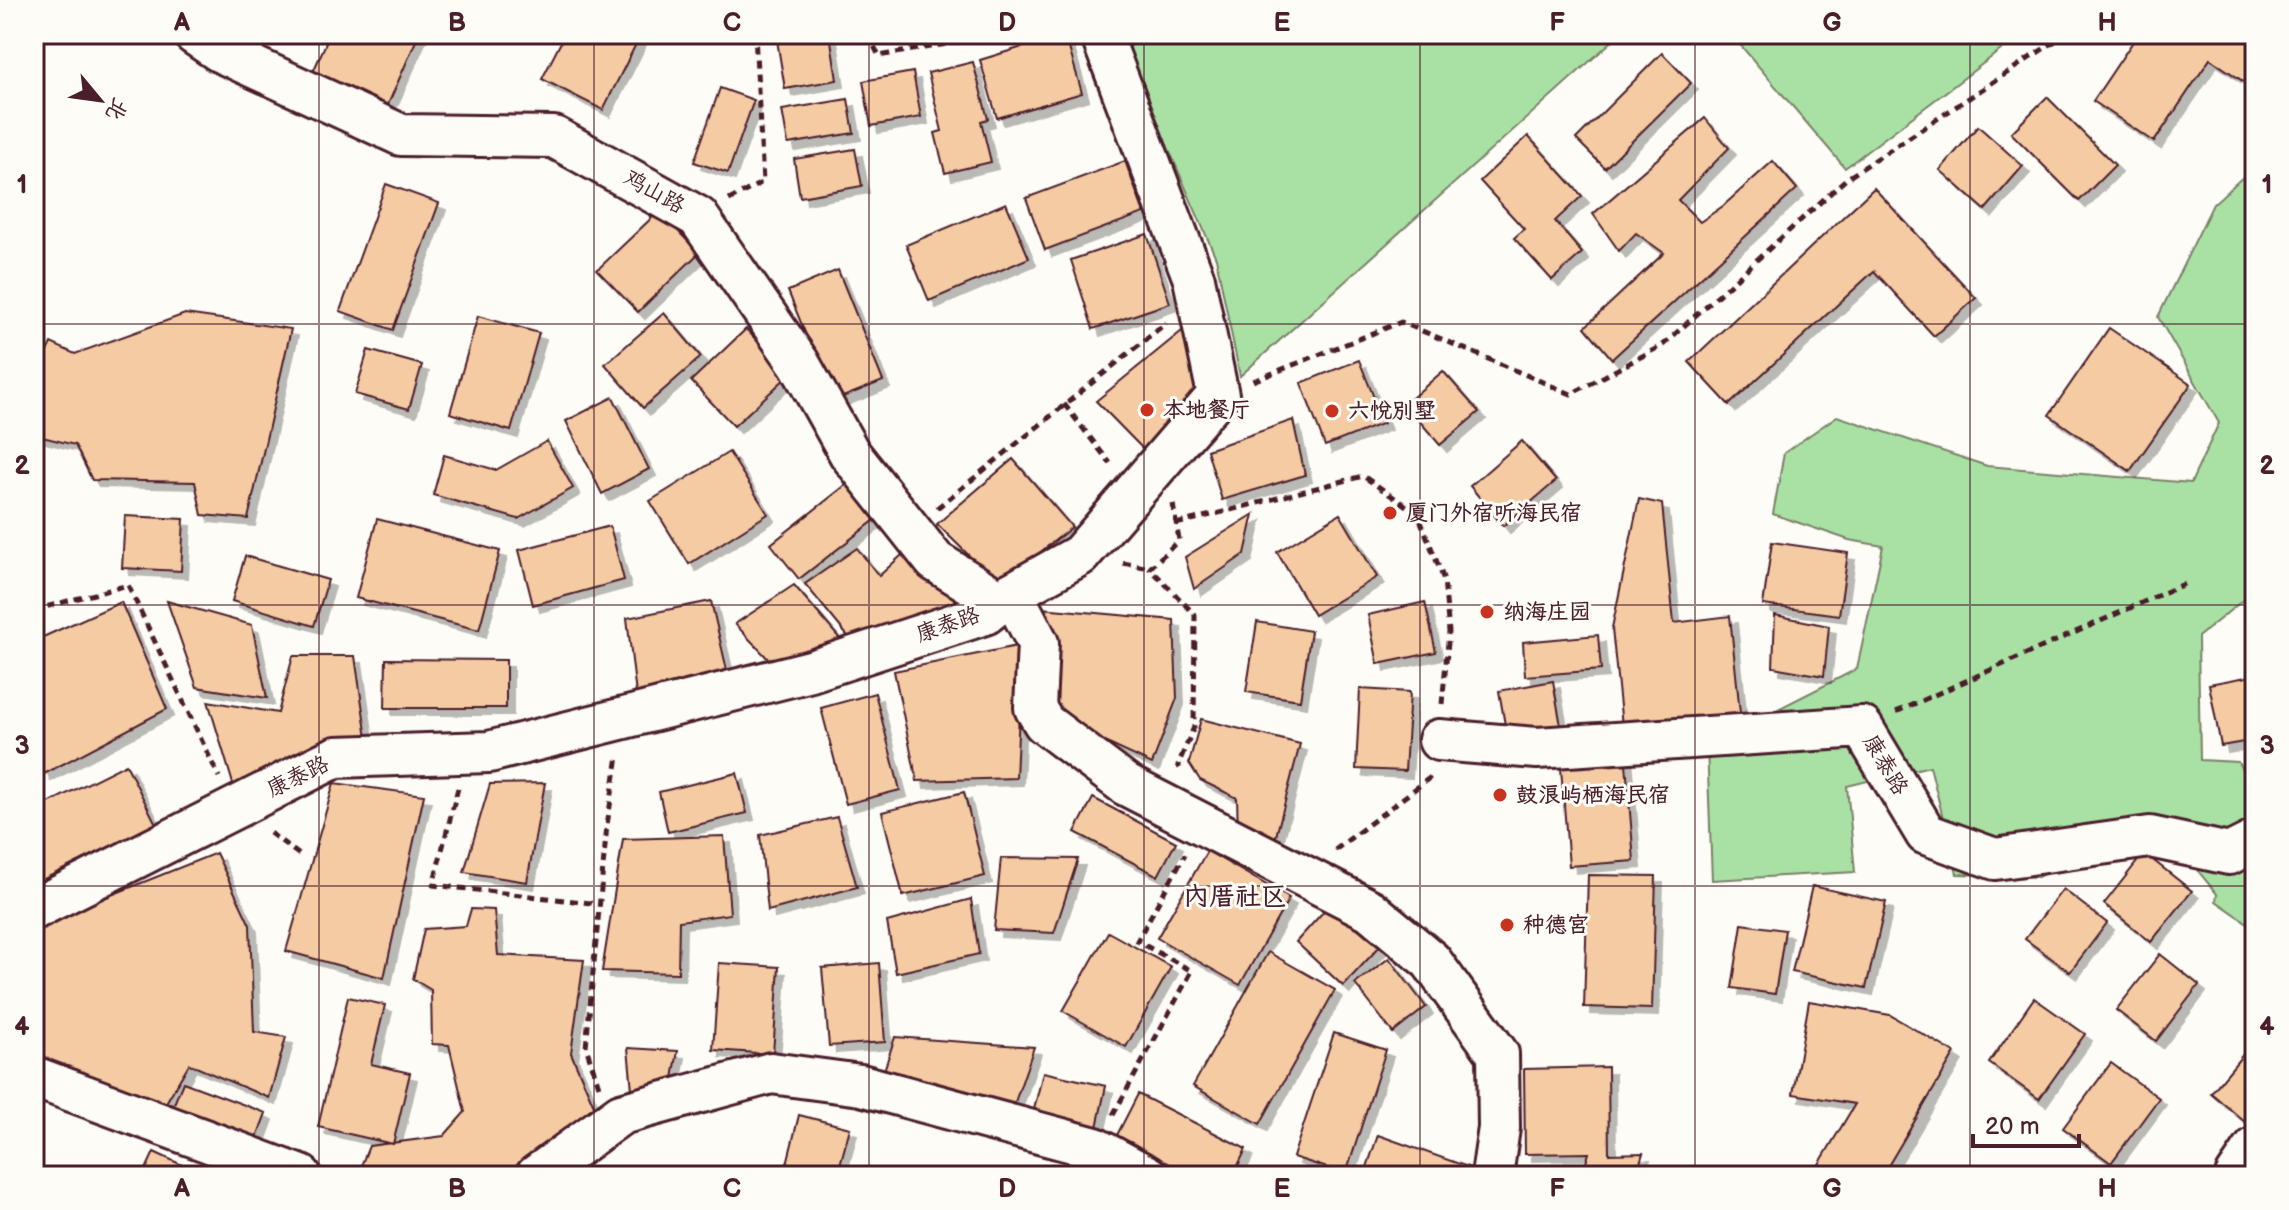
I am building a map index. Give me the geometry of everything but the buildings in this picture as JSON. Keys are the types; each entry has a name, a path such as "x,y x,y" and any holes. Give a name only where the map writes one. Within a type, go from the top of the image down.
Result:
{"street":[{"name":"鸡山路","path":"194,34 219,51 401,135 554,137 698,217 799,363 850,454 935,561 1006,598"},
{"path":"1101,34 1194,279 1218,395"},
{"name":"康泰路","path":"34,909 336,757 489,752 811,671 985,614 1006,598 1080,555 1153,493 1218,395"},
{"path":"1006,598 1038,643 1035,708 1044,723 1126,785 1370,910 1431,961 1498,1054 1499,1128 1492,1176"},
{"name":"康泰路","path":"1439,740 1537,748 1862,727 1926,834 1995,859 2150,837 2229,854 2255,841"},
{"path":"536,1176 621,1114 771,1073 861,1085 1095,1148 1147,1176"},
{"path":"34,1077 301,1176"},
{"path":"2236,1176 2255,1148"}],"path":[{"path":"698,217 763,182 755,34"},
{"path":"868,34 879,56 1003,34"},
{"path":"1218,395 1401,322 1571,394 1663,345 1846,179 2066,34"},
{"path":"910,530 1198,298"},
{"path":"1064,404 1153,493 1176,524 1179,540 1150,568 1195,615 1194,727 1178,765 1187,778"},
{"path":"1176,524 1363,476 1418,514 1444,580 1449,632 1435,774 1302,875"},
{"path":"1862,727 2184,584"},
{"path":"34,610 128,585 234,808"},
{"path":"611,1121 586,1047 607,825 624,719"},
{"path":"468,753 433,885 600,904"},
{"path":"1095,1148 1192,971 1137,941 1202,824"}],"green space":[{"path":"1119,34 1620,34 1240,376 1216,258"},
{"path":"1731,34 2022,34 1845,168"},
{"path":"2255,166 2255,590 2198,637 2200,760 2238,762 2255,796 2255,928 2216,901 2217,894 2154,817 2038,877 1957,874 1930,766 1847,786 1855,872 1712,880 1707,745 1857,669 1883,546 1849,540 1773,514 1784,453 1837,416 1987,466 2191,483 2219,423 2158,317 2213,204"}],"place":[{"name":"本地餐厅","path":"1147,410"},
{"name":"六悦别墅","path":"1332,411"},
{"name":"厦门外宿听海民宿","path":"1390,513"},
{"name":"纳海庄园","path":"1487,612"},
{"name":"鼓浪屿栖海民宿","path":"1500,795"},
{"name":"种德宫","path":"1507,925"}],"district":[{"name":"内厝社区","path":"1235,897"}]}
